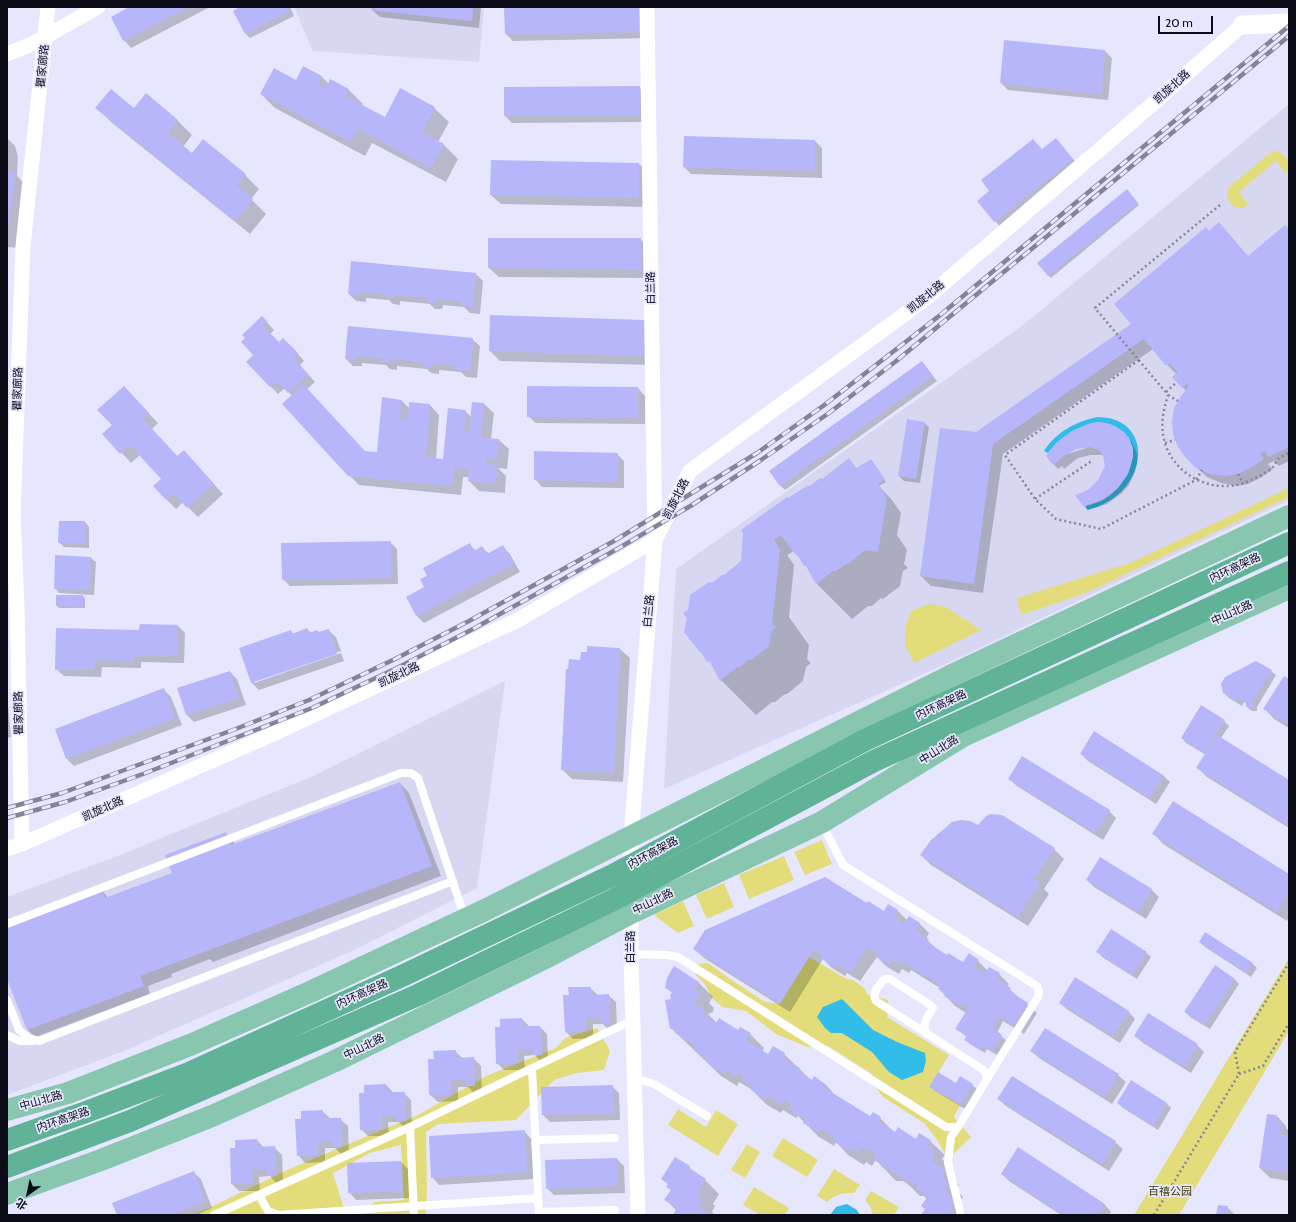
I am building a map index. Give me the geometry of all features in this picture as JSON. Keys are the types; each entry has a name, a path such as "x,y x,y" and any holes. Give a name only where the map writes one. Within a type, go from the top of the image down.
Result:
{"highway":[{"name":"内环高架路","path":"7,1140 189,1073 402,976 613,875 864,740 1289,543"},
{"name":"内环高架路","path":"7,1167 130,1121 418,995 613,900 874,761 1289,572"},
{"path":"1144,638 1289,588"}],"main road":[{"name":"中山北路","path":"7,1110 68,1093 190,1045 310,992 466,919 950,676 1289,516"},
{"name":"中山北路","path":"7,1194 101,1160 212,1116 336,1061 549,956 631,912 822,822 963,736 1289,588"}],"street":[{"name":"瞿家廊路","path":"22,844 17,605 13,516 23,246 48,7"},
{"path":"7,54 32,44 98,7"},
{"name":"白兰路","path":"638,1215 632,1020 631,837 655,540 647,7"},
{"name":"凯旋北路","path":"7,849 22,844 272,734 518,620 655,540 690,471 924,300 1148,108 1242,25 1289,23"}],"lane":[{"path":"7,924 401,773 411,773 418,778 466,919"},
{"path":"822,822 842,865 1037,986 1039,992 1038,997 951,1138"},
{"path":"7,1035 20,1041 39,1041 453,881"},
{"path":"631,954 667,955 678,957 946,1127 950,1132 951,1138 948,1163 961,1215"},
{"path":"926,1033 923,1027 924,1021 933,1008 890,979 884,979 874,993 874,998 876,1001 982,1069 986,1073 987,1079"},
{"path":"7,1000 19,1030 29,1038 39,1041"},
{"path":"214,1215 410,1127 632,1020"},
{"path":"532,1068 539,1214 615,1210"},
{"path":"982,1069 987,1070 994,1068"},
{"path":"634,1081 644,1081 654,1084 707,1116"},
{"path":"946,1127 952,1128 958,1126"},
{"path":"410,1127 414,1215"},
{"path":"536,1140 615,1138"},
{"path":"259,1195 268,1211 278,1215 538,1198"}],"path":[{"path":"1178,401 1168,395 1096,308 1220,205"},
{"path":"1139,360 1005,455 1036,499 1056,519 1101,529 1196,480 1202,470"},
{"path":"1166,392 1177,382"},
{"path":"1168,395 1162,420 1165,443 1177,465 1196,480 1208,484 1225,486 1243,483 1273,467 1279,458 1289,453"},
{"path":"1165,443 1175,440"},
{"path":"1036,499 1093,460"},
{"path":"1238,474 1243,483"},
{"path":"1239,1074 1235,1052 1289,963"},
{"path":"1154,1215 1239,1074 1263,1066 1289,1022"}],"shaded area":[{"path":"294,7 484,7 479,62 313,51"},
{"path":"1289,104 1289,500 944,665 664,789 676,569 1022,326"},
{"path":"505,681 477,888 350,952 124,1051 7,1095 7,897 115,857 311,777"}],"green space":[{"path":"1275,151 1280,152 1288,160 1289,170 1286,174 1276,161 1239,192 1248,204 1243,208 1232,206 1227,196 1229,187 1270,153"},
{"path":"1289,488 1289,497 1086,593 1021,615 1017,598 1130,563"},
{"path":"929,604 946,607 981,630 914,663 905,645 906,626 911,611"},
{"path":"822,840 832,864 805,875 794,852"},
{"path":"784,856 794,880 749,899 739,875"},
{"path":"724,883 734,907 707,919 696,895"},
{"path":"683,901 694,926 678,933 655,916 655,914"},
{"path":"809,957 845,978 853,980 864,988 868,995 888,1000 887,1017 949,1055 930,1086 960,1105 954,1117 971,1137 948,1159 937,1140 924,1123 883,1097 869,1078 872,1074 828,1046 807,1047 776,1034 746,1011 722,1007 711,997 705,984 695,974 697,964 708,963 765,1002 780,1004"},
{"name":"百禧公园","path":"1289,958 1289,1031 1179,1215 1134,1215"},
{"path":"597,1028 610,1051 604,1070 577,1073 554,1080 516,1120 438,1124 426,1132 426,1215 358,1215 375,1202 404,1200 401,1145 370,1153 333,1173 346,1215 192,1215 289,1169 418,1115 486,1076 556,1048 565,1038"},
{"path":"678,1109 706,1127 716,1110 738,1124 718,1156 668,1125"},
{"path":"783,1138 818,1160 807,1177 772,1156"},
{"path":"747,1144 760,1152 745,1178 731,1170"},
{"path":"834,1169 860,1185 854,1193 839,1194 827,1202 817,1196"},
{"path":"754,1187 789,1208 785,1215 760,1215 743,1205"},
{"path":"871,1191 899,1207 894,1215 873,1215 870,1206 865,1200"}],"water":[{"path":"1098,417 1111,419 1122,423 1130,430 1135,438 1138,448 1138,459 1135,471 1121,492 1105,503 1087,510 1086,506 1104,499 1116,490 1128,473 1133,454 1127,436 1115,426 1106,423 1097,423 1082,427 1072,432 1059,441 1048,453 1044,451 1055,438 1068,428 1082,421"},
{"path":"842,999 873,1030 897,1042 925,1053 926,1061 923,1072 902,1080 889,1072 872,1052 842,1033 831,1033 825,1028 817,1017 823,1007"},
{"path":"847,1204 857,1210 860,1215 830,1215 836,1207"}],"building":[{"path":"129,7 189,7 123,41 111,17"},
{"path":"240,7 288,7 290,11 245,34 233,11"},
{"path":"372,7 473,7 472,21 371,10"},
{"path":"504,7 642,7 642,32 505,34"},
{"path":"1004,40 1105,50 1101,94 1000,83"},
{"path":"303,66 322,76 318,84 326,89 330,79 349,89 345,96 385,117 400,88 435,107 422,132 444,144 431,168 358,129 351,142 260,94 274,68 296,80"},
{"path":"640,86 640,116 504,116 504,87"},
{"path":"111,89 134,108 146,93 178,120 168,133 192,153 203,139 246,174 236,186 253,199 235,221 95,108"},
{"path":"684,136 815,140 815,171 683,167"},
{"path":"1056,138 1073,159 994,222 977,201 989,191 981,180 1033,139 1042,149"},
{"path":"491,160 639,163 639,198 490,195"},
{"path":"7,169 15,173 8,228 7,228"},
{"path":"1127,189 1138,203 1048,276 1037,263"},
{"path":"1219,222 1248,256 1285,225 1289,229 1289,447 1268,457 1265,451 1260,454 1264,459 1238,474 1226,476 1210,474 1196,468 1178,447 1173,434 1172,421 1174,408 1189,386 1187,384 1182,388 1172,377 1178,372 1169,363 1166,366 1144,339 993,444 974,584 920,576 940,428 976,432 1131,324 1114,304 1206,227 1209,231"},
{"path":"488,238 641,238 641,269 488,268"},
{"path":"351,261 476,273 473,307 461,306 462,301 436,299 435,303 426,302 427,298 394,295 393,298 385,297 385,294 359,291 359,295 348,294"},
{"path":"490,315 645,320 644,356 489,351"},
{"path":"262,316 268,322 263,326 279,342 283,338 298,353 293,358 308,374 288,393 277,381 270,387 246,362 253,355 241,342 245,338 242,335"},
{"path":"348,326 473,338 470,371 458,371 458,366 432,363 432,367 423,367 423,362 390,359 390,363 382,362 382,358 356,356 355,360 345,359"},
{"path":"922,361 933,376 780,486 769,471"},
{"path":"303,384 365,451 377,452 382,397 401,400 400,420 408,420 409,402 430,404 426,457 443,459 448,408 466,410 464,431 469,431 472,402 484,403 481,439 499,439 497,460 486,459 486,464 497,465 496,484 468,481 469,469 454,467 452,486 348,476 282,404"},
{"path":"124,386 149,413 143,419 177,456 184,450 214,484 187,508 173,493 166,500 153,486 161,479 130,445 120,454 102,434 112,425 97,410"},
{"path":"527,386 638,387 638,418 527,417"},
{"path":"907,419 925,422 916,479 898,476"},
{"path":"1097,422 1115,426 1124,432 1129,438 1133,448 1133,457 1128,474 1118,488 1102,500 1083,506 1075,495 1088,490 1098,480 1105,466 1103,456 1100,451 1091,447 1077,449 1064,456 1053,465 1046,456 1056,443 1072,431"},
{"path":"534,451 618,453 617,482 534,480"},
{"path":"849,458 856,468 871,459 885,479 878,484 887,498 878,552 865,550 848,564 836,571 833,571 816,584 806,566 803,565 798,555 795,554 781,535 774,540 780,550 772,624 776,627 771,632 769,646 751,660 749,659 740,667 737,667 720,681 710,662 707,662 701,652 684,632 687,618 683,613 688,610 690,595 709,582 712,583 724,575 741,561 743,533 741,530 787,497 788,498 807,486 810,486 820,478 822,479"},
{"path":"59,521 85,521 85,543 58,543"},
{"path":"391,541 391,578 282,580 281,543"},
{"path":"470,543 474,551 482,546 487,554 503,545 514,564 416,616 406,597 424,587 420,579 427,576 423,568"},
{"path":"55,555 91,557 90,590 54,589"},
{"path":"56,595 83,595 83,607 56,606"},
{"path":"140,624 178,625 177,656 134,655 134,661 95,660 94,670 55,670 56,628 139,630"},
{"path":"307,628 309,633 317,630 318,632 329,629 337,654 251,683 239,648 291,630 292,634"},
{"path":"587,646 620,648 614,773 561,770 566,669 568,669 569,659 580,660 581,652 587,652"},
{"path":"1256,661 1272,670 1252,702 1253,707 1246,707 1246,702 1239,698 1237,702 1223,693 1221,684 1225,677"},
{"path":"230,671 239,698 186,715 177,688"},
{"path":"1284,676 1289,679 1289,725 1263,709"},
{"path":"164,688 175,718 66,759 55,729"},
{"path":"1201,705 1225,720 1204,753 1181,738"},
{"path":"1094,731 1163,775 1149,798 1080,754"},
{"path":"1217,735 1289,780 1289,826 1196,768"},
{"path":"1022,756 1110,810 1095,833 1008,779"},
{"path":"400,782 432,866 140,976 144,986 27,1030 7,979 7,924 101,888 105,898 172,873 165,855 226,832 231,845"},
{"path":"1173,801 1289,874 1289,892 1277,912 1152,834"},
{"path":"991,814 1002,815 1055,848 1034,879 1040,883 1018,917 920,855 931,840 952,822 961,820 970,821 978,825 986,816"},
{"path":"1100,857 1152,889 1138,912 1086,880"},
{"path":"825,877 867,903 868,901 884,911 888,904 898,910 894,917 904,924 909,916 920,923 915,931 929,939 927,942 947,955 948,953 963,962 969,953 979,960 974,967 985,974 989,967 1000,973 996,979 1011,988 1009,991 1028,1003 1014,1025 999,1016 992,1028 1002,1035 992,1052 982,1045 980,1050 964,1040 967,1036 955,1029 969,1007 962,1003 960,1006 944,996 946,994 938,989 941,986 901,961 899,964 892,960 889,965 875,956 877,953 867,947 850,973 837,964 835,967 821,958 823,955 814,949 780,1003 693,949 705,930"},
{"path":"1111,929 1147,952 1132,975 1096,952"},
{"path":"1205,932 1253,963 1246,973 1199,942"},
{"path":"1215,965 1235,979 1205,1025 1184,1012"},
{"path":"674,966 699,982 694,989 700,993 699,998 694,999 697,1008 702,1006 705,1012 703,1015 716,1023 719,1018 738,1030 740,1027 751,1033 746,1040 768,1054 773,1046 785,1053 782,1057 800,1068 798,1071 812,1080 814,1076 825,1084 823,1087 870,1116 873,1112 881,1117 878,1121 895,1132 898,1127 916,1139 919,1133 931,1140 927,1146 935,1150 932,1156 935,1158 932,1162 946,1170 941,1177 949,1182 944,1190 950,1194 953,1206 950,1211 955,1214 921,1215 925,1209 921,1206 928,1196 916,1189 918,1186 910,1181 905,1182 904,1178 888,1168 881,1167 881,1164 873,1159 876,1153 868,1148 866,1151 861,1147 858,1152 851,1148 849,1151 833,1141 834,1137 821,1129 819,1132 803,1123 805,1119 790,1110 792,1105 785,1100 782,1104 769,1096 767,1100 751,1090 753,1087 741,1080 744,1075 739,1072 736,1076 725,1069 723,1073 706,1062 708,1059 694,1050 696,1046 674,1032 677,1028 670,1029 665,1000 671,999 670,994 674,993 665,988 667,978"},
{"path":"1075,977 1129,1011 1113,1036 1059,1003"},
{"path":"568,987 591,987 591,995 609,994 610,1023 601,1023 601,1017 586,1017 586,1031 565,1032 563,995 569,995"},
{"path":"1148,1013 1198,1044 1184,1067 1134,1036"},
{"path":"522,1018 523,1026 540,1026 542,1055 533,1055 532,1049 518,1049 518,1063 496,1064 495,1027 500,1027 500,1019"},
{"path":"1045,1028 1119,1074 1105,1097 1030,1051"},
{"path":"456,1050 456,1058 474,1057 475,1086 466,1086 466,1080 451,1080 451,1095 429,1095 428,1059 434,1059 433,1051"},
{"path":"938,1072 956,1083 960,1076 973,1084 960,1105 929,1087"},
{"path":"1012,1076 1116,1141 1102,1164 997,1099"},
{"path":"1131,1080 1167,1103 1153,1126 1117,1103"},
{"path":"386,1084 387,1092 405,1092 406,1121 397,1121 396,1115 382,1115 382,1129 360,1130 359,1093 364,1093 364,1085"},
{"path":"613,1085 614,1113 542,1115 541,1087"},
{"path":"323,1110 323,1118 341,1118 342,1147 333,1147 333,1141 318,1141 318,1155 297,1156 295,1119 301,1119 301,1111"},
{"path":"1267,1114 1277,1115 1276,1122 1282,1123 1280,1135 1289,1136 1289,1173 1259,1168"},
{"path":"525,1130 527,1172 431,1178 429,1136"},
{"path":"257,1139 258,1147 275,1146 276,1176 267,1176 267,1169 252,1170 253,1184 231,1184 230,1148 235,1148 235,1140"},
{"path":"1018,1147 1105,1204 1097,1215 1063,1215 1001,1174"},
{"path":"675,1157 690,1166 689,1168 706,1179 699,1190 701,1191 697,1198 703,1201 699,1207 711,1215 673,1215 677,1208 664,1200 671,1190 666,1187 668,1184 661,1179"},
{"path":"617,1158 618,1186 546,1189 545,1160"},
{"path":"401,1161 402,1191 348,1193 347,1163"},
{"path":"194,1171 206,1201 171,1215 117,1215 112,1203"},
{"path":"1218,1205 1228,1206 1227,1213 1233,1213 1232,1215 1216,1215"}],"railway":[{"path":"7,808 62,793 233,730 309,700 395,659 469,621 614,541 757,453 823,406 939,316 1289,26"},
{"path":"7,818 65,802 143,774 312,708 399,667 473,629 619,548 692,505 829,413 895,362 1289,36"}]}
